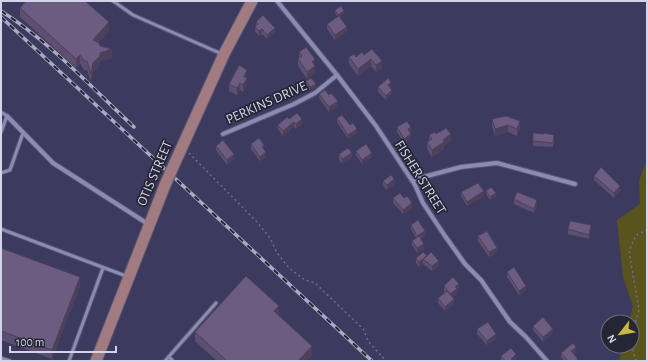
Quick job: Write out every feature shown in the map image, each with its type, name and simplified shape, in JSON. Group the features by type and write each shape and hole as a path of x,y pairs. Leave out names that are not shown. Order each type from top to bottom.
{"main road":[{"name":"OTIS STREET","path":"96,361 148,224 224,54 252,1"}],"street":[{"name":"FISHER STREET","path":"278,1 338,75 376,126 412,180 432,216 465,264 482,280 510,322 526,337 547,361"},
{"name":"PERKINS DRIVE","path":"223,134 294,104 315,93 338,75"},
{"path":"7,116 54,163 148,224"},
{"path":"412,180 461,167 497,163 575,184"}],"lane":[{"path":"113,1 143,20 224,54"},
{"path":"1,112 7,116 1,132"},
{"path":"1,173 3,174 10,170 23,132"},
{"path":"1,229 128,277"},
{"path":"69,361 103,268"},
{"path":"165,361 216,303"},
{"path":"169,357 173,361"},
{"path":"1,358 10,361"}],"path":[{"path":"182,146 257,222 270,238 277,253 290,269 305,280 315,283 360,325 364,330 368,341 386,361"},
{"path":"636,361 632,347 635,324 639,310 629,251 636,235 647,230"}],"shaded area":[{"path":"647,159 647,361 619,361 621,354 640,354 640,314 631,314 633,306 623,277 617,220 640,204 639,181"}],"building":[{"path":"26,1 85,1 109,22 93,40 99,43 100,46 112,49 100,53 100,56 93,63 91,74 87,61 84,61 80,55 76,59 20,8"},
{"path":"341,6 344,11 338,15 335,10"},
{"path":"263,15 275,28 267,35 262,29 259,31 255,27 258,24 256,22"},
{"path":"339,16 347,27 335,35 327,24"},
{"path":"306,47 315,59 312,62 315,66 307,72 298,59 302,56 299,52"},
{"path":"372,49 382,61 376,65 371,59 358,69 349,57 354,54 356,57 362,52 364,55"},
{"path":"239,65 247,70 244,77 247,78 243,85 240,83 237,88 229,84"},
{"path":"311,78 316,84 310,87 306,81"},
{"path":"388,78 391,82 388,85 392,90 386,96 378,87"},
{"path":"325,90 329,95 331,93 338,101 329,107 319,94"},
{"path":"297,113 302,119 296,124 294,122 283,131 278,125 287,117 289,119"},
{"path":"342,115 350,125 353,123 357,129 348,135 337,118"},
{"path":"506,116 520,121 517,129 508,125 495,129 492,119"},
{"path":"407,121 411,127 408,129 411,134 404,139 397,127"},
{"path":"446,128 451,134 443,140 444,142 432,150 427,142 432,139 429,135 435,132 436,134"},
{"path":"533,133 554,135 553,143 533,141"},
{"path":"259,138 264,145 262,147 266,152 260,157 251,144"},
{"path":"223,140 234,154 227,160 216,146"},
{"path":"366,144 372,153 362,160 356,151"},
{"path":"348,148 352,153 342,159 339,154"},
{"path":"601,167 620,186 614,193 594,176"},
{"path":"391,175 394,179 387,185 383,181"},
{"path":"478,183 484,191 467,202 461,192"},
{"path":"491,187 496,193 490,197 486,191"},
{"path":"517,192 537,200 534,209 514,199"},
{"path":"400,193 404,198 407,196 412,203 403,210 393,198"},
{"path":"418,220 425,231 417,236 411,225"},
{"path":"570,221 591,225 589,235 568,229"},
{"path":"487,231 497,248 489,252 478,236"},
{"path":"419,236 424,244 417,248 412,241"},
{"path":"1,248 80,277 52,350 1,331"},
{"path":"423,252 427,256 431,252 439,261 432,266 423,259 419,262 416,258"},
{"path":"514,267 526,286 519,291 507,272"},
{"path":"246,276 279,306 274,311 312,346 298,361 227,361 195,332"},
{"path":"453,277 459,284 455,287 457,289 450,294 444,286"},
{"path":"447,291 454,299 445,307 438,298"},
{"path":"543,317 553,329 543,337 533,326"},
{"path":"488,322 496,334 487,341 477,329"},
{"path":"573,343 576,347 571,351 578,359 575,361 568,361 561,353"},
{"path":"511,348 516,354 511,359 513,361 505,361 501,356"}],"railway":[{"path":"1,11 19,23 53,51 134,127"},
{"path":"1,17 372,361"}]}
